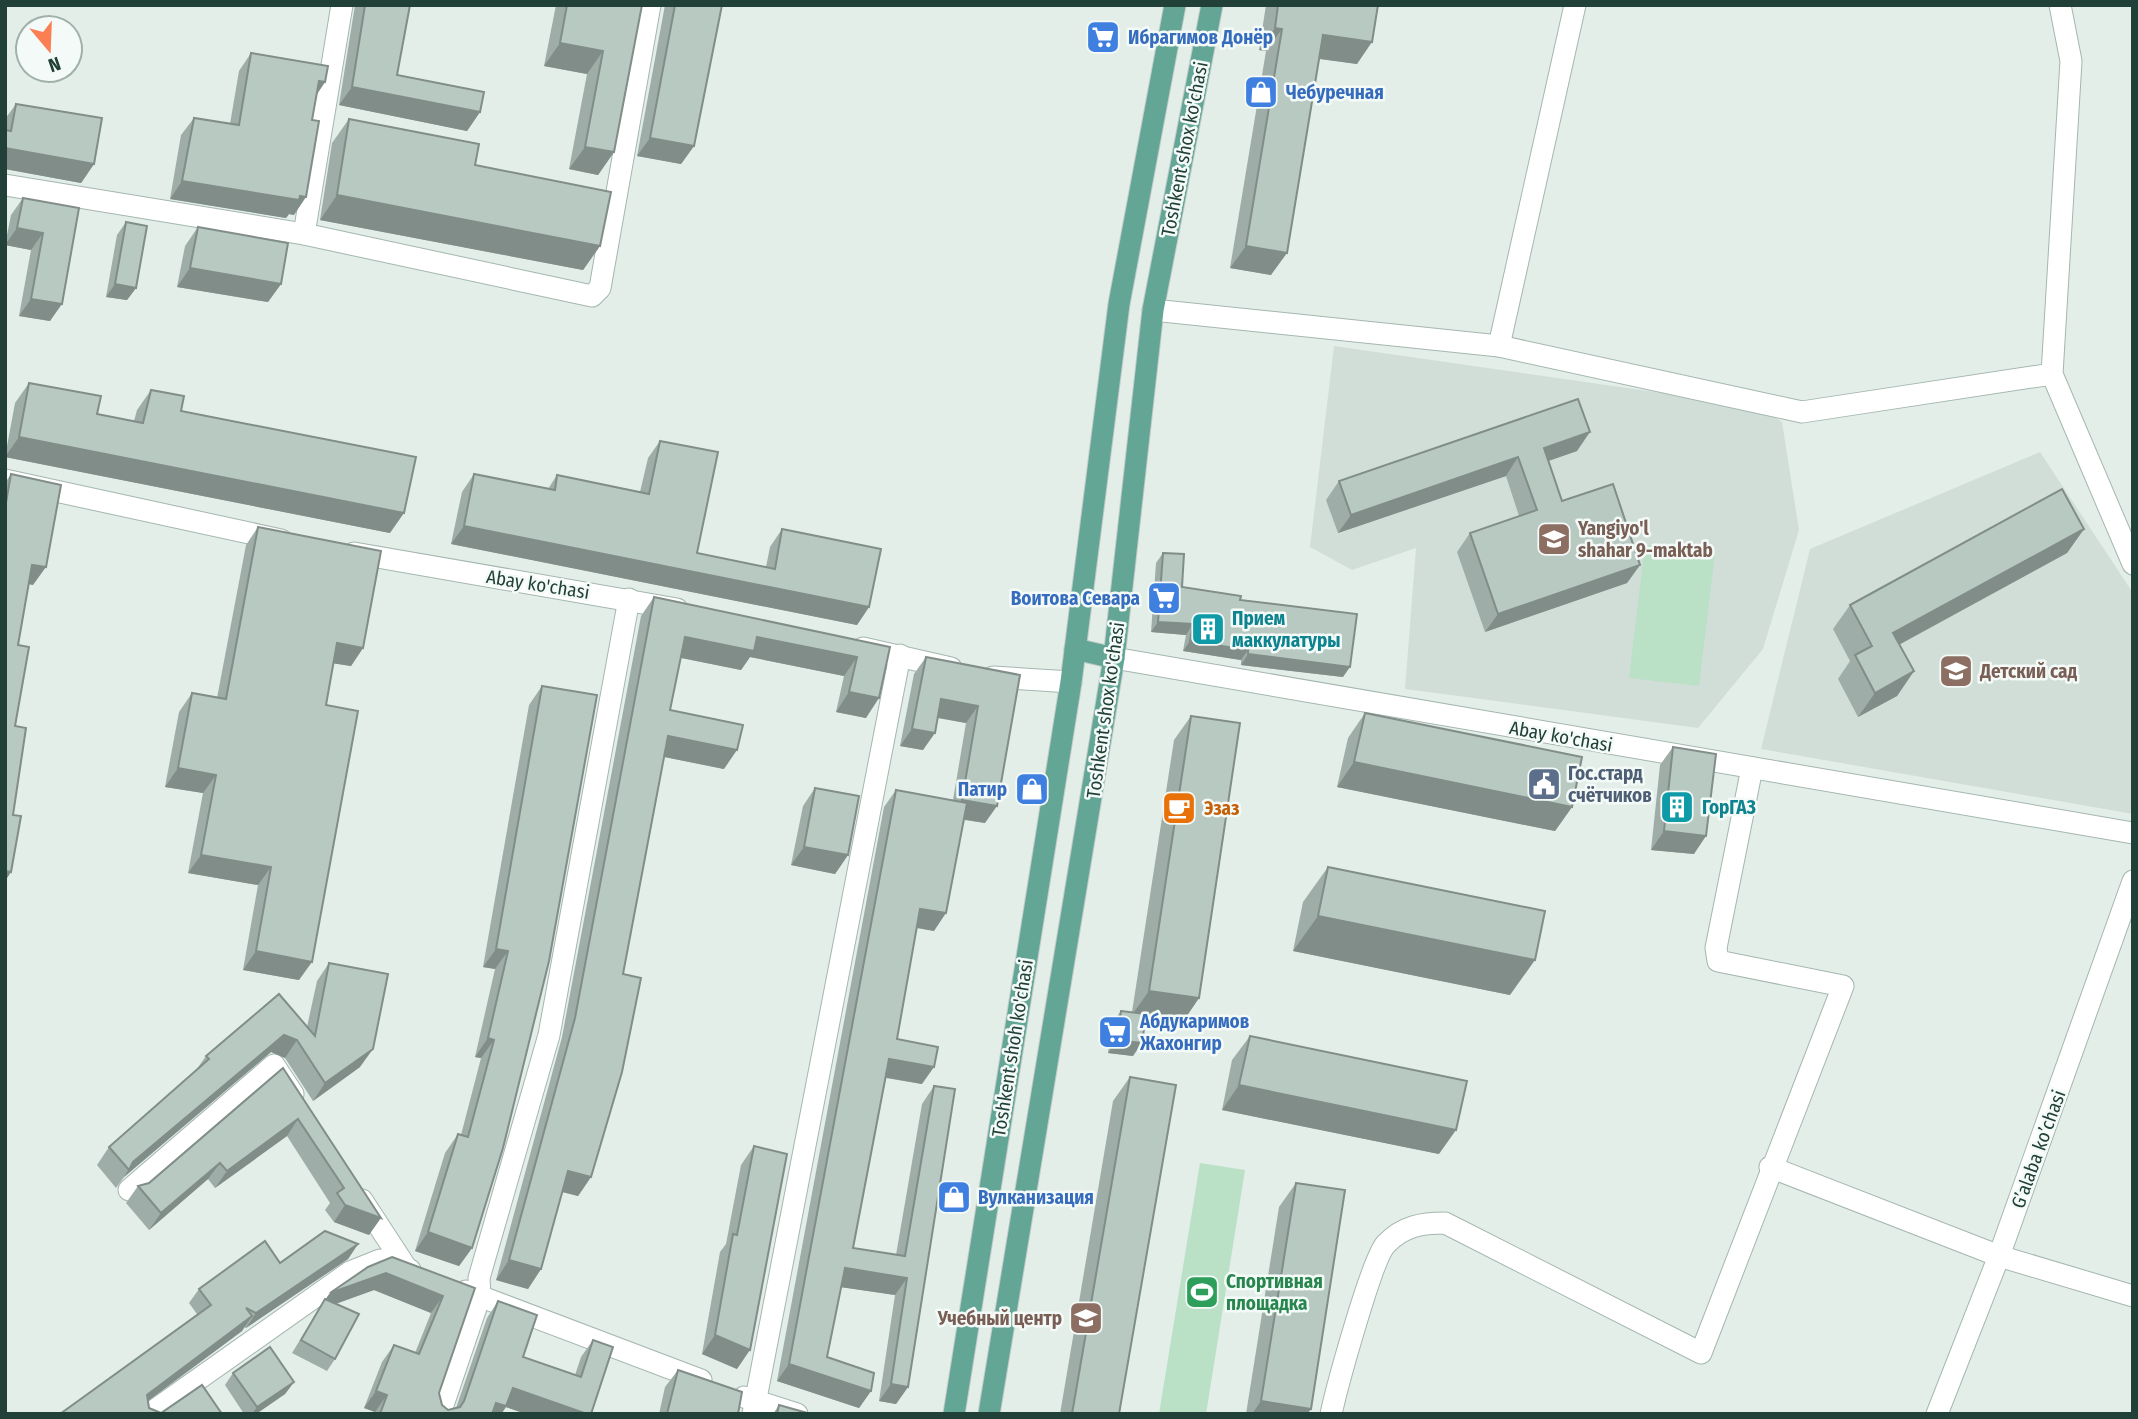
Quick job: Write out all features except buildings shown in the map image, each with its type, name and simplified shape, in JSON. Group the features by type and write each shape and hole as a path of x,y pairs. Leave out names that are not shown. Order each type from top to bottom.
{"main road":[{"name":"Toshkent shox ko'chasi","path":"1071,682 1119,304 1175,5"},
{"name":"Toshkent shox ko'chasi","path":"989,1414 1114,658 1153,310 1212,5"},
{"path":"1075,649 1114,658"},
{"path":"1071,682 1109,689"},
{"name":"Toshkent shoh ko'chasi","path":"954,1414 1071,682"}],"street":[{"path":"304,234 342,5"},
{"path":"5,185 304,234 592,296 600,288 650,5"},
{"path":"1500,346 1576,5"},
{"path":"2060,5 2071,61 2052,374 2133,564"},
{"path":"1153,310 1500,346 1802,412 2052,374"},
{"path":"5,480 298,544"},
{"name":"Abay ko'chasi","path":"339,551 629,599 696,613"},
{"path":"440,1414 480,1296 479,1278 549,1035 629,599"},
{"path":"845,644 994,678 1071,682"},
{"path":"755,1407 900,655"},
{"name":"Abay ko'chasi","path":"1114,658 2133,834"},
{"path":"1331,1414 1356,1324 1384,1245 1415,1224 1445,1223 1701,1353 1770,1167 1843,986 1718,961 1716,948 1752,768"},
{"name":"G’alaba ko’chasi","path":"1937,1414 1999,1256 2133,881"},
{"path":"129,1190 274,1065 302,1108"},
{"path":"1770,1167 1999,1256 2133,1296"},
{"path":"347,1177 407,1269"},
{"path":"149,1414 350,1272 380,1260 480,1296 755,1407 797,1414"}],"shaded area":[{"name":"Yangiyo'l shahar 9-maktab","path":"1334,346 1760,407 1782,422 1799,530 1763,649 1698,728 1405,689 1416,548 1352,570 1310,547"},
{"name":"Детский сад","path":"2040,452 2133,593 2133,814 1761,749 1810,549"}],"green space":[{"path":"1645,545 1715,553 1699,686 1629,678"},
{"name":"Спортивная площадка","path":"1200,1163 1245,1170 1206,1414 1159,1414"}],"place":[{"name":"Ибрагимов Донёр","path":"1103,37"},
{"name":"Чебуречная","path":"1261,92"},
{"name":"Yangiyo'l shahar 9-maktab","path":"1554,539"},
{"name":"Воитова Севара","path":"1164,598"},
{"name":"Прием маккулатуры","path":"1208,629"},
{"name":"Детский сад","path":"1956,671"},
{"name":"Гос.стард счётчиков","path":"1544,784"},
{"name":"Патир","path":"1032,789"},
{"name":"ГорГАЗ","path":"1677,807"},
{"name":"Эзаз","path":"1179,808"},
{"name":"Абдукаримов Жахонгир","path":"1115,1032"},
{"name":"Вулканизация","path":"954,1197"},
{"name":"Спортивная площадка","path":"1202,1292"},
{"name":"Учебный центр","path":"1086,1318"}]}
